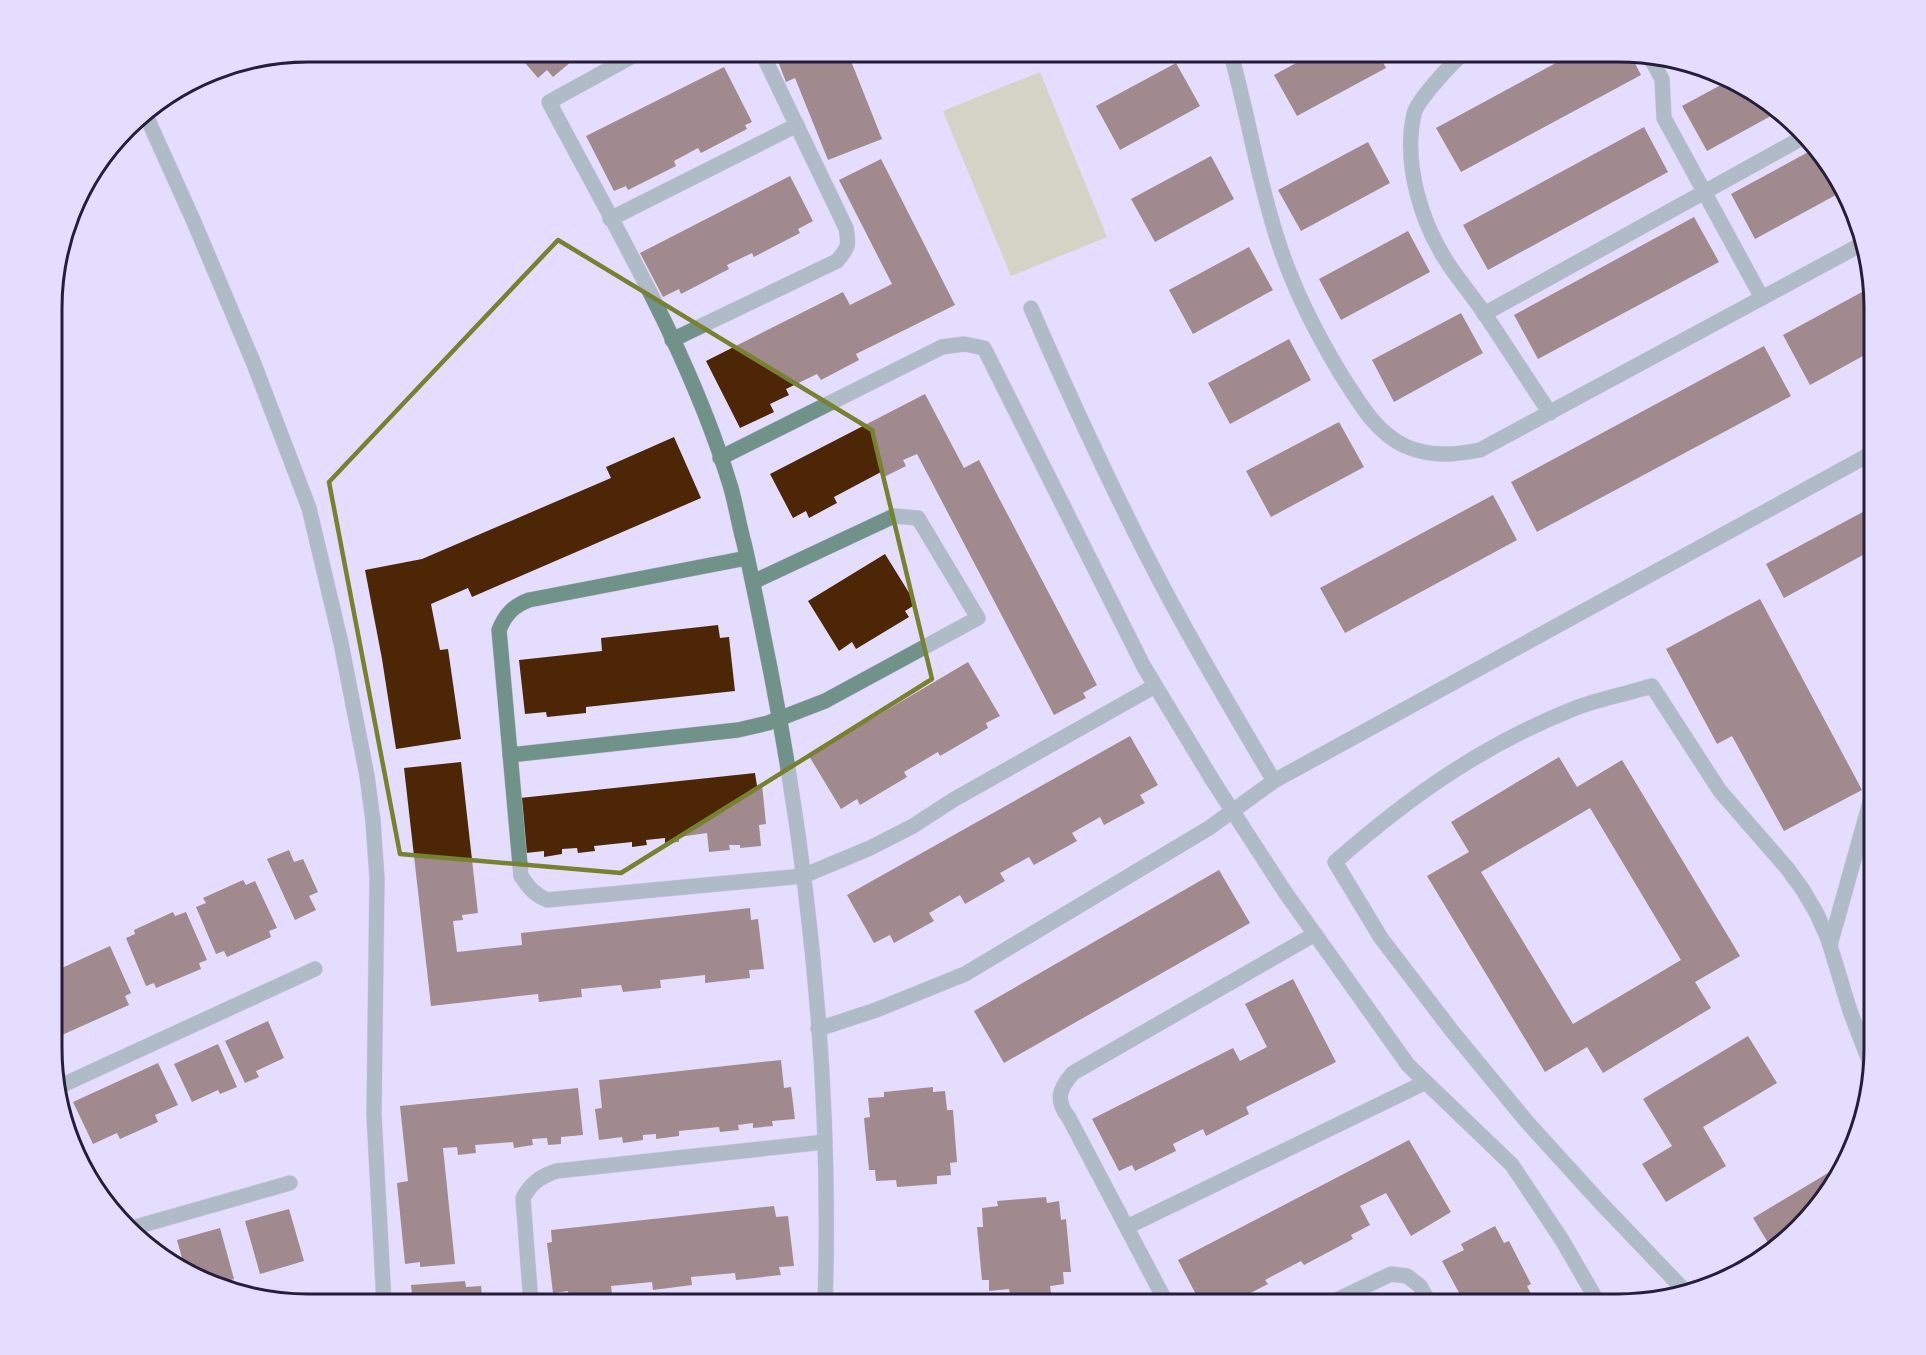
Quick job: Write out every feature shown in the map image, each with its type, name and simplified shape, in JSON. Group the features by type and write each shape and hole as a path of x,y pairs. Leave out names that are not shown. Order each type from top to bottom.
{"street":[{"path":"622,62 549,102 648,289 695,391 731,489 753,582 779,718 803,876 818,1029 825,1142 823,1294"},
{"path":"672,340 837,261 847,250 849,242 846,228 766,62"},
{"path":"1234,62 1275,230 1308,313 1350,389 1376,425 1388,436 1419,452 1437,455 1480,450 1857,247"},
{"path":"1456,62 1414,112 1413,168 1424,215 1448,264 1550,413"},
{"path":"1655,65 1662,79 1664,118 1762,298"},
{"path":"148,120 254,364 309,508 345,665 367,776 377,878 374,1115 383,1294"},
{"path":"610,219 797,125"},
{"path":"1484,314 1798,140"},
{"path":"1031,308 1077,413 1158,577 1274,781"},
{"path":"720,458 942,347 964,344 984,348 1138,657 1233,811 1315,934 1408,1065 1512,1165 1562,1240 1593,1294"},
{"path":"818,1029 876,1010 964,974 1209,828 1274,781 1864,457"},
{"path":"510,755 738,730 779,718 825,701 978,618 918,518 894,516 753,582"},
{"path":"747,558 529,600 518,604 509,612 499,630 521,876 529,889 537,896 547,900 803,876 854,856 913,826 953,800 1155,686"},
{"path":"1680,1286 1527,1122 1452,1031 1380,938 1335,862 1382,820 1478,755 1575,708 1652,686 1719,791 1787,868 1818,915 1864,1046"},
{"path":"1830,945 1864,824"},
{"path":"1162,1294 1060,1102 1063,1085 1073,1073 1315,934"},
{"path":"65,1084 315,969"},
{"path":"1127,1227 1426,1082"},
{"path":"530,1294 523,1198 528,1188 537,1179 557,1171 825,1142"},
{"path":"139,1226 290,1183"},
{"path":"1349,1294 1391,1274 1407,1276 1420,1286 1424,1294"}],"highlighted area":[{"path":"558,240 872,430 932,679 621,873 400,854 329,482"}],"green space":[{"path":"1040,72 1107,237 1011,276 943,111"}],"building":[{"path":"524,62 571,62 553,77 547,70 538,78"},
{"path":"778,62 851,62 882,139 828,160 795,78 786,82"},
{"path":"1298,62 1383,62 1386,68 1297,116 1274,75"},
{"path":"1558,62 1634,62 1641,75 1461,172 1436,128"},
{"path":"1176,63 1200,106 1120,150 1096,106"},
{"path":"724,67 752,122 745,125 747,129 701,153 698,148 674,161 676,166 628,190 626,186 614,191 586,136"},
{"path":"1722,85 1772,115 1707,151 1682,106"},
{"path":"1644,127 1668,172 1488,270 1463,225"},
{"path":"1368,142 1390,183 1301,231 1278,190"},
{"path":"1809,152 1837,195 1755,239 1731,194"},
{"path":"1211,156 1234,199 1155,242 1131,199"},
{"path":"881,159 955,305 856,354 859,360 821,380 817,374 786,389 789,395 770,404 774,412 740,428 706,361 843,292 850,305 892,284 839,180"},
{"path":"790,176 813,221 798,229 800,233 754,257 752,253 727,265 729,269 681,294 679,289 663,297 640,253"},
{"path":"1694,217 1719,262 1538,359 1514,315"},
{"path":"1408,231 1430,272 1341,320 1319,279"},
{"path":"1249,247 1273,290 1193,334 1169,290"},
{"path":"1864,291 1864,355 1810,385 1783,335"},
{"path":"1461,313 1483,353 1394,402 1372,360"},
{"path":"1289,339 1311,380 1230,424 1208,383"},
{"path":"1764,346 1791,396 1537,532 1511,482"},
{"path":"925,394 964,468 979,460 1097,685 1083,693 1086,698 1054,715 917,454 903,460 906,466 884,477 881,472 834,497 837,503 809,518 806,511 793,518 770,474"},
{"path":"1339,422 1364,467 1271,517 1246,471"},
{"path":"674,437 701,498 472,597 468,588 431,604 440,650 448,649 461,739 396,749 365,570 422,559 611,478 606,467"},
{"path":"1493,495 1517,540 1345,633 1320,588"},
{"path":"1864,511 1864,554 1784,598 1766,564"},
{"path":"885,554 916,604 905,611 909,617 856,649 852,642 839,651 808,601"},
{"path":"1760,599 1862,790 1784,831 1732,736 1717,744 1666,649"},
{"path":"718,625 720,638 729,637 735,691 586,707 586,713 547,717 546,712 525,714 519,660 602,651 601,638"},
{"path":"968,662 1000,716 986,723 988,728 940,756 938,752 904,772 907,777 860,805 857,799 841,809 809,756"},
{"path":"1130,736 1158,785 1140,795 1145,803 1104,825 1100,817 1072,833 1077,841 1034,865 1029,857 1000,873 1005,881 965,904 960,895 929,913 934,921 894,943 890,935 874,943 847,895"},
{"path":"1559,757 1577,787 1622,760 1740,956 1695,982 1711,1008 1603,1073 1587,1047 1545,1072 1427,876 1469,852 1451,822","holes":["1590,808 1681,960 1573,1024 1481,872"]},
{"path":"461,762 478,913 462,915 463,920 453,921 457,952 522,945 521,933 750,908 751,920 758,919 764,969 749,970 750,978 705,983 705,975 660,980 661,988 623,992 621,985 581,989 582,997 539,1002 538,994 431,1006 404,768"},
{"path":"755,773 757,786 762,785 766,824 759,825 761,846 740,848 740,845 729,845 730,850 709,852 707,833 679,837 679,842 665,843 665,838 646,840 647,845 632,847 632,842 594,846 595,851 578,853 577,848 562,849 562,854 544,857 544,851 526,853 520,798"},
{"path":"289,850 294,862 303,859 318,892 309,896 316,910 295,920 267,859"},
{"path":"1219,870 1250,923 1004,1063 974,1011"},
{"path":"243,880 246,885 255,881 277,928 269,931 271,937 227,957 224,951 216,954 196,907 206,903 203,898"},
{"path":"173,912 175,916 186,912 207,960 199,963 201,969 156,988 154,983 146,986 126,938 135,934 134,930"},
{"path":"110,946 131,993 125,996 129,1005 62,1035 62,968"},
{"path":"1293,979 1336,1062 1246,1107 1249,1114 1206,1136 1203,1129 1173,1144 1176,1151 1135,1171 1132,1165 1119,1171 1092,1119 1233,1048 1240,1061 1267,1047 1245,1004"},
{"path":"268,1021 284,1058 256,1071 259,1077 245,1083 225,1041"},
{"path":"1748,1036 1777,1083 1703,1127 1726,1166 1666,1202 1642,1164 1672,1146 1643,1099"},
{"path":"218,1044 237,1087 220,1094 218,1090 192,1102 174,1064"},
{"path":"781,1060 784,1088 791,1087 795,1119 772,1121 773,1126 753,1128 753,1123 738,1125 739,1130 720,1132 719,1127 679,1131 679,1136 656,1139 656,1134 643,1135 643,1140 623,1143 622,1137 599,1140 595,1109 602,1108 599,1080"},
{"path":"158,1063 178,1105 155,1115 158,1122 120,1139 117,1133 93,1144 73,1102"},
{"path":"933,1087 933,1092 945,1091 947,1110 953,1110 957,1162 950,1163 951,1175 937,1176 937,1184 897,1187 896,1180 876,1181 875,1170 869,1170 864,1118 870,1117 868,1098 884,1097 884,1092"},
{"path":"578,1088 583,1135 561,1137 561,1144 548,1145 547,1138 532,1139 533,1145 514,1148 513,1142 475,1145 476,1153 458,1155 457,1147 443,1148 455,1264 420,1267 420,1262 405,1264 397,1183 408,1181 400,1106"},
{"path":"1409,1140 1451,1212 1411,1236 1386,1193 1360,1206 1370,1225 1351,1235 1353,1239 1304,1265 1301,1261 1265,1280 1268,1284 1248,1294 1196,1294 1178,1260"},
{"path":"1830,1172 1803,1210 1768,1243 1753,1218"},
{"path":"1046,1197 1047,1203 1059,1201 1061,1220 1066,1219 1071,1272 1063,1272 1064,1284 1050,1286 1051,1293 1010,1294 1009,1289 989,1291 989,1280 982,1280 977,1227 983,1227 982,1208 998,1206 997,1201"},
{"path":"774,1206 776,1217 788,1216 794,1266 779,1267 781,1275 736,1280 735,1273 691,1277 692,1285 653,1290 652,1282 611,1286 612,1294 568,1294 568,1291 553,1293 547,1243 552,1242 551,1230"},
{"path":"289,1209 304,1261 260,1274 245,1221"},
{"path":"1495,1226 1504,1243 1509,1241 1531,1284 1527,1286 1531,1294 1460,1294 1442,1261 1464,1250 1461,1244"},
{"path":"220,1228 234,1279 230,1280 214,1275 182,1258 177,1240"},
{"path":"465,1281 466,1287 481,1286 482,1294 412,1294 411,1285"}]}
